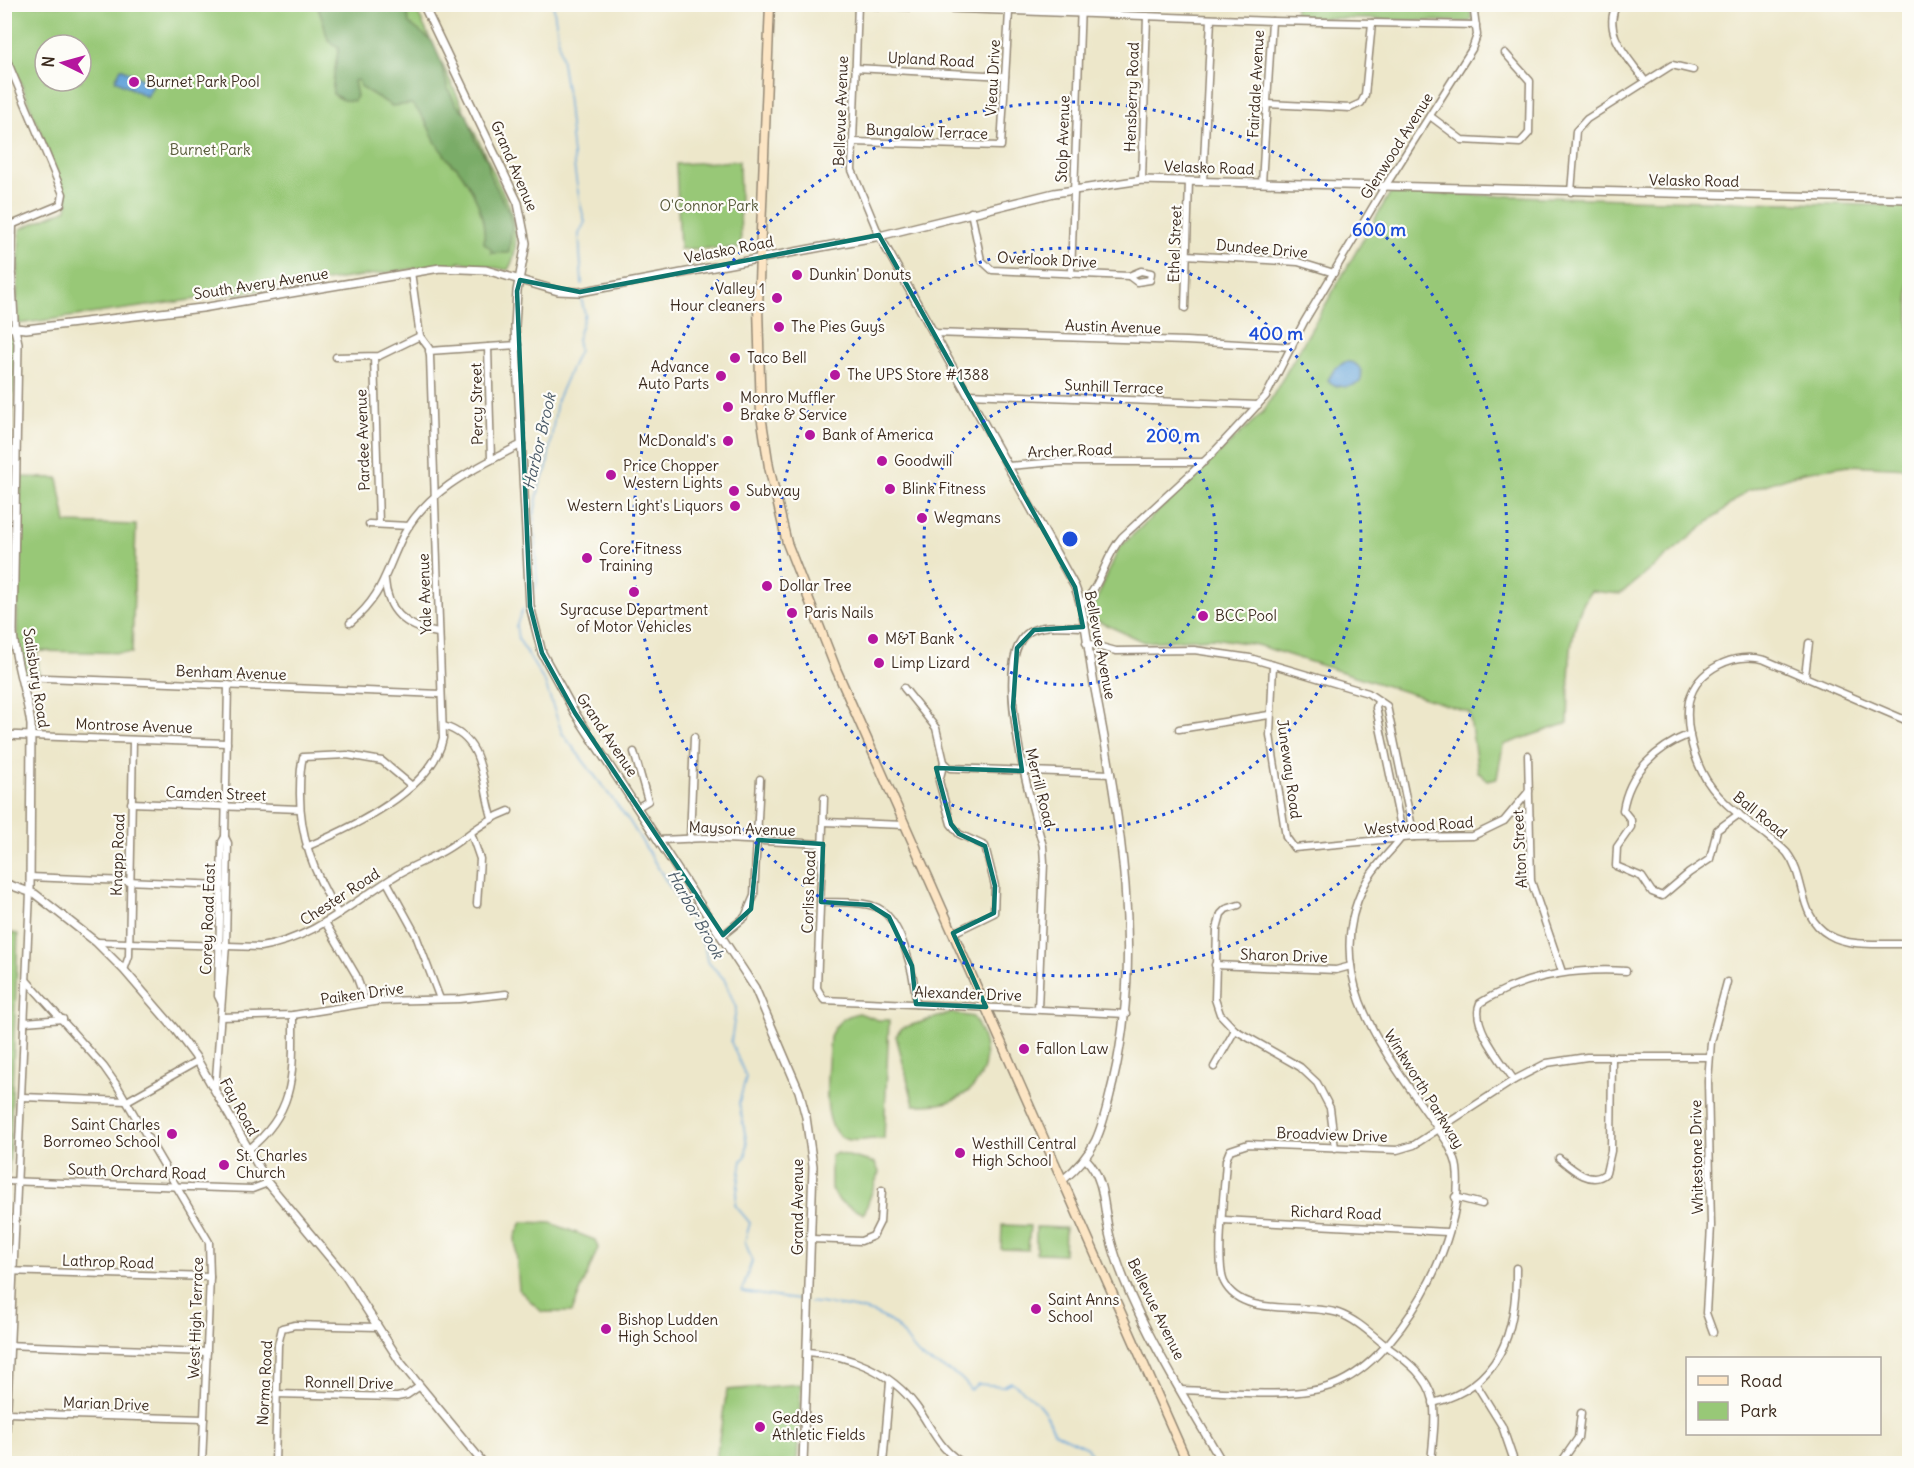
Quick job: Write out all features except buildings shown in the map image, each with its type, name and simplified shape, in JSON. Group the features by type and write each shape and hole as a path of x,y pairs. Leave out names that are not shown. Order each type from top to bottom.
{"main road":[{"path":"770,4 758,363 761,415 777,508 803,589 1188,1464"}],"street":[{"name":"Grand Avenue","path":"423,4 518,203 526,243 515,310 530,606 542,652 575,713 723,935 762,1001 799,1091 806,1117 813,1166 803,1464"},
{"name":"Stolp Avenue","path":"1071,274 1081,4"},
{"name":"Glenwood Avenue","path":"1081,604 1093,593 1114,546 1204,462 1258,405 1275,381 1292,347 1384,188 1472,49 1477,35 1473,4"},
{"path":"1617,4 1612,20 1613,35 1645,81"},
{"path":"858,5 1211,19 1476,26"},
{"name":"Bellevue Avenue","path":"858,5 853,141 854,177 879,235 1075,587 1081,604 1083,627 1111,774 1124,854 1128,907 1126,1014 1103,1124 1086,1159 1063,1180"},
{"name":"Vieau Drive","path":"1000,146 1009,12"},
{"name":"Hensberry Road","path":"1142,180 1147,16"},
{"path":"1203,181 1211,19"},
{"name":"Fairdale Avenue","path":"1262,183 1272,21"},
{"path":"1267,104 1350,108 1358,106 1365,95 1372,23"},
{"path":"4,53 63,194 61,204 4,228"},
{"path":"1430,116 1462,140 1522,143 1529,133 1530,81 1505,54"},
{"path":"1571,192 1576,131 1587,119 1672,65 1693,70"},
{"name":"Upland Road","path":"855,68 1005,76"},
{"name":"Bungalow Terrace","path":"853,141 1000,146"},
{"name":"Velasko Road","path":"520,280 558,291 580,292 879,235 1073,189 1142,180 1384,188 1910,199"},
{"name":"Ethel Street","path":"1185,308 1189,180"},
{"name":"Overlook Drive","path":"970,212 979,256 988,268 1008,272 1129,276"},
{"path":"14,224 12,275 15,329"},
{"path":"4,253 12,275"},
{"name":"Dundee Drive","path":"1186,255 1298,262 1334,273"},
{"name":"South Avery Avenue","path":"4,327 15,329 202,308 459,267 486,270 520,280"},
{"name":"Yale Avenue","path":"306,848 349,826 412,786 434,761 441,744 443,726 429,351 420,336 411,273"},
{"name":"Salisbury Road","path":"5,1464 8,1345 14,1271 30,892 31,736 28,704 13,632 18,343 15,329"},
{"name":"Austin Avenue","path":"933,333 1196,341 1292,347"},
{"path":"336,357 374,357 406,345 420,336"},
{"path":"429,351 518,345"},
{"name":"Percy Street","path":"488,348 491,460"},
{"name":"Pardee Avenue","path":"374,357 379,523"},
{"name":"Sunhill Terrace","path":"968,394 1258,405"},
{"path":"350,623 369,608 409,526 435,496 474,468 522,444"},
{"name":"Archer Road","path":"1008,466 1056,462 1204,462"},
{"path":"369,524 409,526"},
{"path":"385,579 390,601 398,615 420,630 438,633"},
{"name":"Merrill Road","path":"1038,1009 1044,863 1043,846 1022,771 1014,718 1017,648 1025,635 1034,630 1083,627"},
{"path":"1086,643 1116,651 1211,651 1273,664 1368,693 1387,706 1414,837"},
{"path":"1805,676 1809,643"},
{"name":"Ball Road","path":"1910,722 1760,658 1732,659 1716,666 1702,677 1692,693 1688,709 1690,734 1704,775 1717,795 1788,855 1807,911 1820,929 1843,942 1910,944"},
{"name":"Juneway Road","path":"1273,664 1269,715 1270,735 1287,841"},
{"name":"Benham Avenue","path":"21,677 441,694"},
{"name":"Corey Road East","path":"215,1091 226,945 222,842 225,837 228,685"},
{"path":"904,688 934,722 946,767 1111,774"},
{"path":"1378,701 1376,708 1402,832 1401,838"},
{"path":"1179,729 1269,715"},
{"path":"443,726 457,731 473,745 492,817"},
{"path":"1690,734 1656,753 1631,782 1623,810 1631,820 1631,827 1617,847 1616,866 1642,877 1656,896 1668,893 1689,873 1710,859 1718,830 1739,814"},
{"name":"Montrose Avenue","path":"4,735 227,743"},
{"path":"690,838 694,737"},
{"name":"Knapp Road","path":"124,970 129,956 133,740"},
{"path":"634,752 648,801 638,807"},
{"path":"338,914 317,878 306,848 300,809 302,759 308,755 347,755 382,761 412,786"},
{"name":"Alton Street","path":"1528,755 1529,860 1533,894 1562,972"},
{"path":"944,762 939,781 951,824 959,834 985,846 996,898 994,913 953,933"},
{"path":"723,935 738,924 751,909 758,840 760,779"},
{"name":"Westwood Road","path":"1287,841 1294,848 1301,848 1414,837 1473,836 1495,827 1512,813 1529,791"},
{"name":"Corliss Road","path":"817,988 824,798"},
{"name":"Camden Street","path":"132,803 300,809"},
{"name":"Chester Road","path":"96,942 129,941 260,946 298,938 387,882 444,851 492,817 509,811"},
{"path":"1512,813 1530,818"},
{"path":"824,822 905,825"},
{"path":"471,833 480,859 477,904"},
{"name":"Mayson Avenue","path":"660,840 690,838 823,844"},
{"name":"Winkworth Parkway","path":"1181,1390 1311,1391 1354,1376 1387,1347 1403,1328 1430,1280 1447,1232 1455,1197 1457,1167 1447,1142 1376,1036 1360,1002 1351,966 1350,930 1360,895 1380,863 1401,838"},
{"path":"30,877 224,885"},
{"path":"387,882 415,933 440,999"},
{"name":"Fay Road","path":"4,883 30,892 52,905 96,942 124,970 174,1028 198,1061 268,1183 346,1277 377,1328 420,1386 484,1464"},
{"name":"Corey Road East","path":"221,1002 218,996 219,945 224,885"},
{"path":"821,902 870,905 882,910 889,917 912,966 916,1004"},
{"path":"1239,905 1226,909 1221,914 1217,929 1216,1004 1225,1021 1235,1030 1300,1066 1317,1083 1330,1108 1335,1148"},
{"path":"325,922 356,975 366,1003"},
{"name":"Sharon Drive","path":"1215,965 1336,970 1351,966"},
{"path":"1514,1080 1479,1023 1477,1015 1480,1003 1539,978 1562,972 1626,972"},
{"name":"West High Terrace","path":"27,981 104,1067 128,1101 208,1242 210,1277 202,1464"},
{"name":"Whitestone Drive","path":"1713,1332 1706,1313 1711,1226 1709,1057 1720,1003 1727,982"},
{"name":"Alexander Drive","path":"817,988 821,997 831,1002 1126,1014"},
{"name":"Paiken Drive","path":"221,1017 293,1015 402,999 440,999 506,994"},
{"path":"248,1150 273,1127 291,1090 293,1015"},
{"path":"25,1022 63,1019"},
{"path":"1214,1067 1235,1030"},
{"path":"1559,1158 1591,1178 1602,1177 1608,1170 1612,1057"},
{"name":"Broadview Drive","path":"1223,1220 1226,1160 1235,1147 1248,1144 1397,1150 1414,1145 1514,1080 1547,1063 1563,1059 1612,1057 1709,1057"},
{"path":"22,1097 128,1101 198,1061"},
{"name":"Bellevue Avenue","path":"1086,1159 1096,1170 1100,1181 1110,1239 1124,1276 1181,1390 1223,1464"},
{"name":"South Orchard Road","path":"4,1181 252,1189 268,1183"},
{"path":"812,1239 861,1241 873,1236 880,1222 882,1190"},
{"path":"1455,1197 1482,1204"},
{"path":"1223,1220 1221,1272 1226,1285 1234,1295 1252,1305 1322,1308 1340,1314 1355,1321 1418,1373 1433,1403 1431,1464"},
{"name":"Richard Road","path":"1223,1220 1447,1232"},
{"path":"1433,1403 1459,1395 1476,1384 1491,1368 1508,1335 1515,1307 1516,1268"},
{"name":"Lathrop Road","path":"4,1271 210,1277"},
{"name":"Norma Road","path":"275,1464 279,1335 285,1326 377,1328"},
{"path":"8,1345 207,1352"},
{"path":"808,1352 858,1362 878,1372 915,1405 955,1461 966,1464"},
{"path":"883,1464 890,1382"},
{"path":"1476,1384 1502,1426 1515,1464"},
{"name":"Ronnell Drive","path":"276,1394 397,1397 407,1395 420,1386"},
{"name":"Marian Drive","path":"7,1413 204,1419"},
{"path":"1560,1464 1578,1438 1581,1413"}],"highlighted area":[{"path":"879,235 1075,587 1083,627 1034,630 1017,648 1013,707 1022,771 936,768 951,824 959,834 985,846 995,886 994,913 953,933 986,1007 916,1004 912,966 889,917 870,905 821,902 823,844 758,840 751,909 723,935 575,713 542,653 530,606 517,291 520,280 580,292"}],"green space":[{"name":"Burnet Park","path":"4,5 414,5 510,207 516,239 512,263 508,270 462,262 19,324 17,298 20,229 67,209 68,202 5,43"},
{"path":"317,5 407,5 409,23 432,41 440,59 448,89 456,104 467,115 476,142 488,161 490,175 509,212 512,226 509,253 491,253 491,249 484,243 481,212 473,192 456,166 452,165 439,147 415,107 411,104 392,106 362,88 358,80 354,81 357,96 354,101 343,100 333,94 333,78 339,47 328,38"},
{"path":"1295,5 1469,5 1472,19 1469,22 1295,17"},
{"name":"O'Connor Park","path":"739,161 741,248 680,249 676,164"},
{"path":"1390,193 1909,206 1909,468 1849,465 1804,472 1747,491 1620,594 1591,591 1577,620 1570,654 1568,723 1503,745 1497,778 1487,780 1478,772 1469,712 1257,645 1214,638 1144,642 1089,617 1119,548 1264,411"},
{"path":"5,334 12,337 15,345 5,629"},
{"path":"19,477 58,478 66,523 136,525 132,653 37,651 39,674 25,674 17,647"},
{"path":"4,932 18,934 9,1173 4,1172"},
{"path":"859,1013 878,1020 889,1020 884,1139 848,1140 835,1131 830,1120 827,1076 830,1036 842,1020"},
{"path":"951,1013 973,1017 979,1029 984,1041 985,1053 981,1076 974,1086 951,1101 914,1105 896,1036 902,1028"},
{"path":"837,1153 875,1163 879,1172 864,1214 840,1202 831,1189 831,1156"},
{"path":"522,1222 551,1223 595,1240 598,1248 572,1312 542,1312 519,1290 515,1237"},
{"path":"1002,1225 1030,1226 1028,1250 1001,1249"},
{"path":"1036,1227 1065,1228 1064,1254 1036,1253"},
{"name":"Geddes Athletic Fields","path":"801,1384 797,1463 715,1463 727,1390"}],"water":[{"name":"Burnet Park Pool","path":"121,68 153,85 147,97 115,80"},
{"path":"1345,362 1359,367 1360,382 1344,387 1331,383 1328,380 1335,368"}],"waterway":[{"name":"Harbor Brook","path":"553,4 567,95 575,175 585,222 579,234 582,284"},
{"name":"Harbor Brook","path":"533,593 537,583 534,515 540,483 547,468 557,400 579,350 577,339 585,314 581,298"},
{"name":"Harbor Brook","path":"523,609 516,626 518,638 545,683 562,733 630,822 697,931 705,949 707,961 724,979 736,1008 731,1042 746,1077 739,1103 747,1144 746,1156 742,1160 735,1205 750,1223 745,1241 752,1261 742,1292 805,1301"},
{"name":"Harbor Brook","path":"810,1302 856,1308 879,1315 898,1328 921,1357 954,1373 970,1390 978,1384 1003,1386 1011,1382 1037,1403 1047,1416 1054,1432 1088,1448 1096,1464"}],"place":[{"name":"Burnet Park Pool","path":"134,82"},
{"name":"Dunkin' Donuts","path":"797,275"},
{"name":"Valley 1 Hour cleaners","path":"777,298"},
{"name":"The Pies Guys","path":"779,327"},
{"name":"Taco Bell","path":"735,358"},
{"name":"The UPS Store #1388","path":"835,375"},
{"name":"Advance Auto Parts","path":"721,376"},
{"name":"Monro Muffler Brake & Service","path":"728,407"},
{"name":"Bank of America","path":"810,435"},
{"name":"McDonald's","path":"728,441"},
{"name":"Goodwill","path":"882,461"},
{"name":"Price Chopper Western Lights","path":"611,475"},
{"name":"Blink Fitness","path":"890,489"},
{"name":"Subway","path":"734,491"},
{"name":"Western Light's Liquors","path":"735,506"},
{"name":"Wegmans","path":"922,518"},
{"name":"Core Fitness Training","path":"587,558"},
{"name":"Dollar Tree","path":"767,586"},
{"name":"Syracuse Department of Motor Vehicles","path":"634,592"},
{"name":"Paris Nails","path":"792,613"},
{"name":"BCC Pool","path":"1203,616"},
{"name":"M&T Bank","path":"873,639"},
{"name":"Limp Lizard","path":"879,663"},
{"name":"Fallon Law","path":"1024,1049"},
{"name":"Saint Charles Borromeo School","path":"172,1134"},
{"name":"Westhill Central High School","path":"960,1153"},
{"name":"St. Charles Church","path":"224,1165"},
{"name":"Saint Anns School","path":"1036,1309"},
{"name":"Bishop Ludden High School","path":"606,1329"},
{"name":"Geddes Athletic Fields","path":"760,1427"}]}
